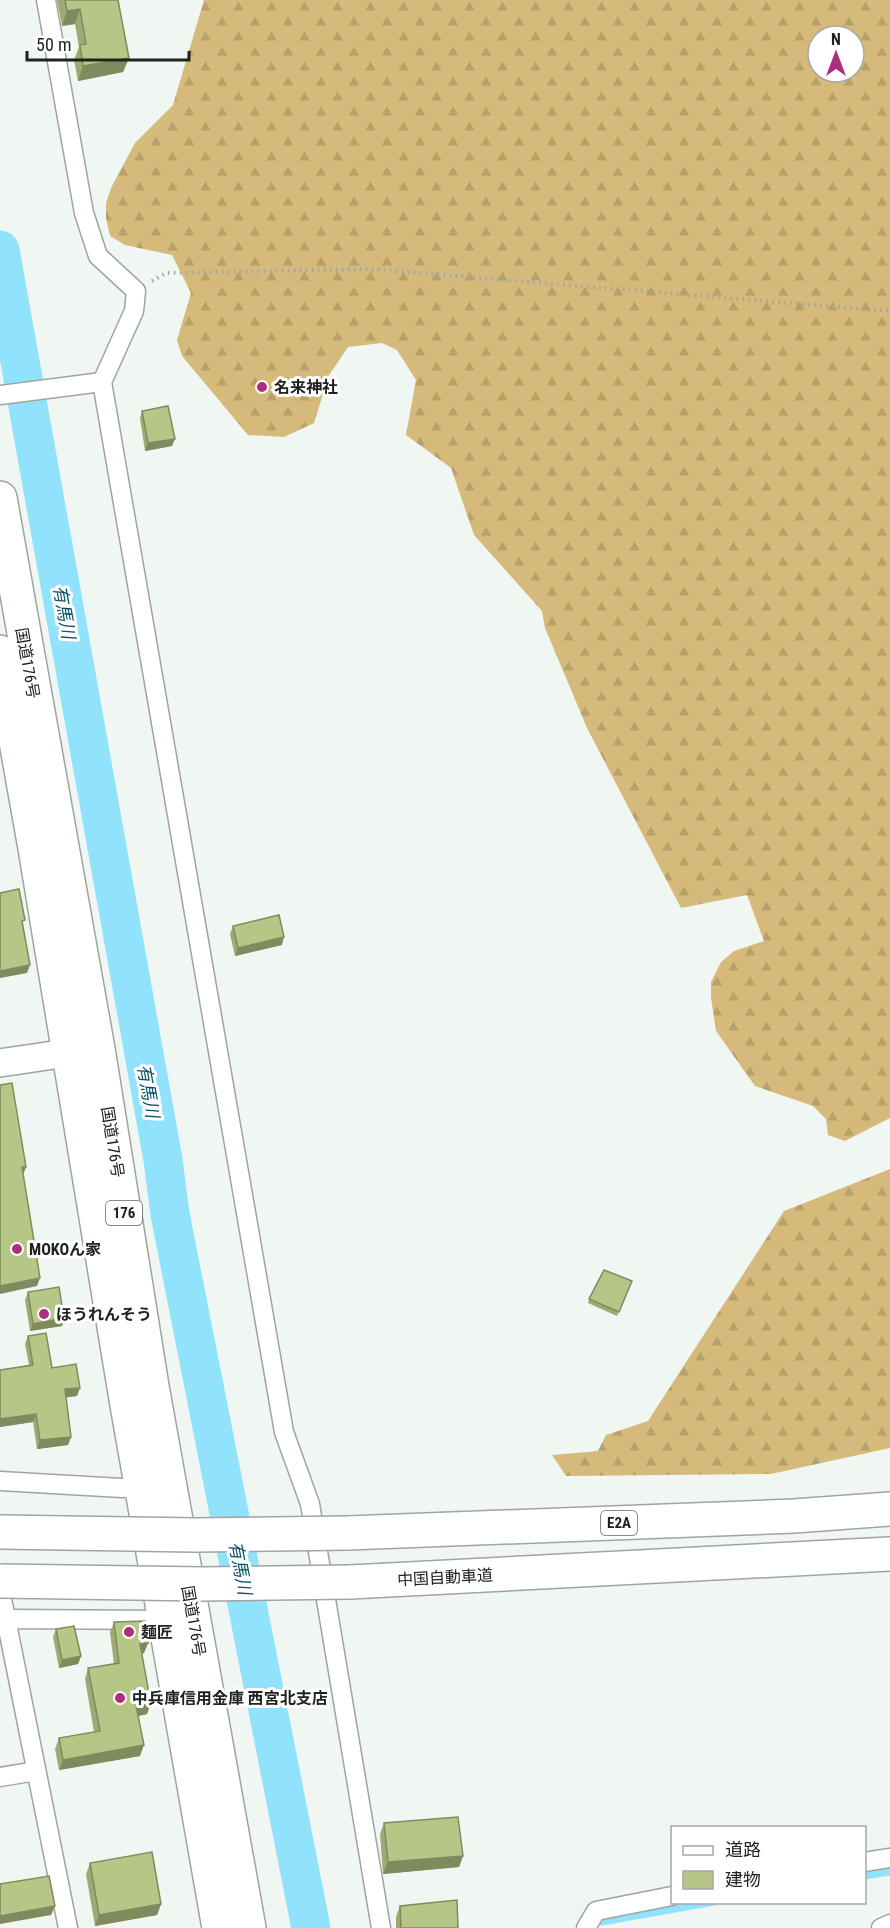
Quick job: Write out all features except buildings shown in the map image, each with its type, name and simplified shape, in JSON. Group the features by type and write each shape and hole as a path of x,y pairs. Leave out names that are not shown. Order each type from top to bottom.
{"highway":[{"name":"国道176号","path":"0,498 83,1051 142,1487 219,1928"},
{"name":"国道176号","path":"1,668 154,1398 249,1928"},
{"name":"E2A","path":"0,1532 195,1535 348,1533 794,1516 890,1509"},
{"name":"中国自動車道","path":"0,1581 203,1584 350,1582 890,1554"}],"street":[{"path":"46,0 84,213 98,256 136,291 134,311 102,382 284,1432 310,1504 381,1928"},
{"path":"2,395 102,382"},
{"path":"0,1063 83,1051"},
{"path":"0,1481 122,1488 142,1487"},
{"path":"0,1589 3,1622 68,1928"},
{"path":"3,1622 165,1620"},
{"path":"0,1778 36,1771"},
{"path":"866,1862 890,1858"},
{"path":"586,1928 596,1911 671,1896"},
{"path":"881,1928 890,1924"}],"path":[{"path":"136,291 166,273 369,269 890,311"}],"green space":[{"path":"204,0 890,0 890,1118 845,1141 828,1135 826,1119 813,1106 755,1086 716,1031 711,982 721,962 734,951 764,941 747,895 681,908 587,728 545,628 542,611 474,535 451,468 406,435 416,380 397,350 382,343 348,347 329,375 314,423 284,437 248,435 182,356 177,340 191,293 172,255 125,245 110,236 106,218 106,203 112,186 135,143 173,105"},
{"path":"890,1169 890,1448 771,1474 566,1476 552,1455 598,1451 606,1435 648,1421 784,1211"}],"waterway":[{"name":"有馬川","path":"0,250 163,1160 170,1214 311,1928"},
{"path":"866,1876 890,1872"},
{"path":"602,1922 703,1904"}],"place":[{"name":"名来神社","path":"262,387"},
{"name":"MOKOん家","path":"17,1249"},
{"name":"ほうれんそう","path":"44,1314"},
{"name":"麺匠","path":"129,1632"},
{"name":"中兵庫信用金庫 西宮北支店","path":"120,1698"}]}
